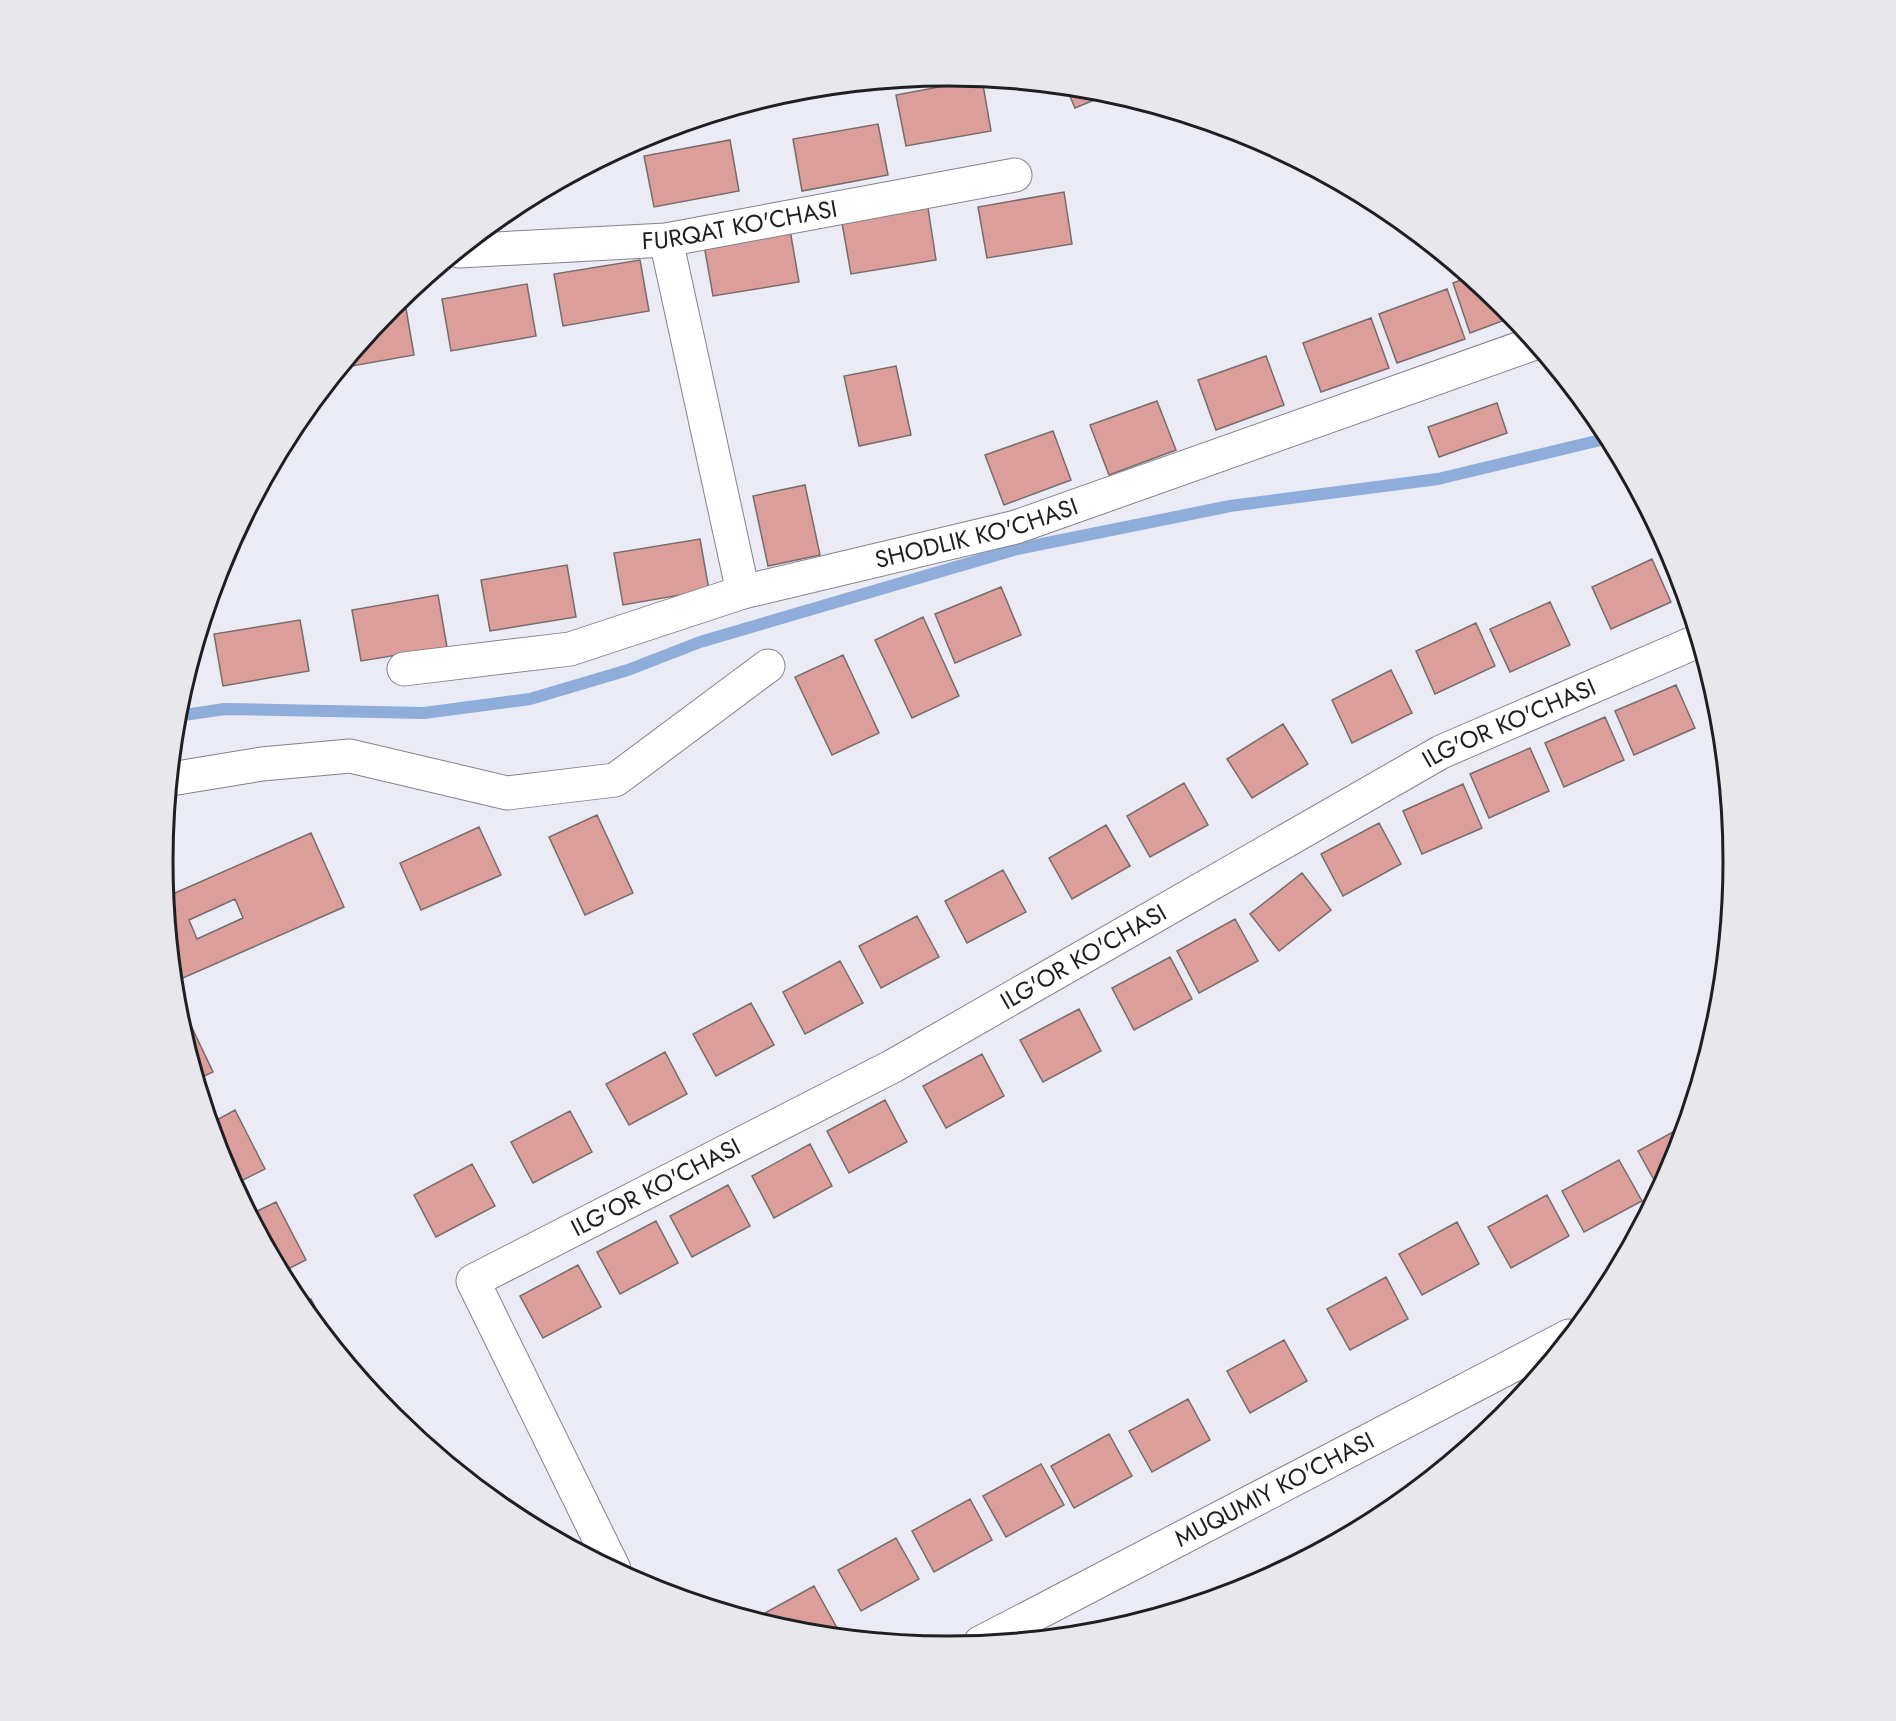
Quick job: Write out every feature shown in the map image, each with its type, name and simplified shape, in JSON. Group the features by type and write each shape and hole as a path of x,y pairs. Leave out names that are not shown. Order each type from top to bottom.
{"street":[{"name":"FURQAT KO'CHASI","path":"471,250 666,240 1015,174"},
{"path":"666,240 743,592"},
{"name":"SHODLIK KO'CHASI","path":"404,669 570,648 743,592 1017,527 1527,346"},
{"name":"ILG'OR KO'CHASI","path":"608,1558 474,1281 893,1066 1441,752 1692,644"},
{"path":"178,777 262,764 350,756 507,793 615,780 768,666"},
{"name":"MUQUMIY KO'CHASI","path":"998,1634 1553,1344"}],"building":[{"path":"944,86 983,87 991,131 906,146 896,95"},
{"path":"1070,95 1096,99 1075,108"},
{"path":"878,124 888,175 802,191 793,139"},
{"path":"730,140 739,191 654,207 644,156"},
{"path":"1064,192 1072,244 987,258 978,207"},
{"path":"928,208 936,260 851,274 842,223"},
{"path":"790,230 799,282 713,296 704,245"},
{"path":"640,260 649,311 563,326 554,274"},
{"path":"1461,280 1504,320 1470,333 1453,283"},
{"path":"527,284 536,336 451,351 442,299"},
{"path":"1447,289 1465,339 1397,363 1379,314"},
{"path":"406,307 414,355 352,366"},
{"path":"1371,318 1389,368 1321,392 1303,343"},
{"path":"1266,356 1284,405 1216,430 1198,380"},
{"path":"896,366 911,435 859,446 844,376"},
{"path":"1157,401 1176,450 1109,475 1090,425"},
{"path":"1497,403 1507,433 1439,457 1428,427"},
{"path":"1053,431 1071,480 1004,505 985,455"},
{"path":"805,485 820,555 768,566 753,496"},
{"path":"700,539 709,590 623,605 614,553"},
{"path":"1652,559 1671,602 1611,629 1592,587"},
{"path":"567,565 576,617 490,631 481,580"},
{"path":"1001,587 1021,635 955,663 935,614"},
{"path":"438,595 447,647 361,661 352,610"},
{"path":"1550,602 1570,645 1510,672 1490,629"},
{"path":"923,617 959,696 912,718 875,640"},
{"path":"300,620 309,671 223,686 214,634"},
{"path":"1476,623 1495,666 1435,694 1416,651"},
{"path":"843,655 879,733 832,755 795,677"},
{"path":"1391,670 1412,713 1352,743 1332,700"},
{"path":"1676,685 1695,728 1634,755 1615,711"},
{"path":"1605,717 1624,760 1564,787 1545,743"},
{"path":"1283,724 1308,764 1252,798 1227,759"},
{"path":"1530,748 1549,791 1489,818 1470,774"},
{"path":"1184,783 1208,825 1150,857 1127,816"},
{"path":"1463,784 1482,828 1422,854 1403,811"},
{"path":"597,815 633,893 585,915 549,837"},
{"path":"1379,823 1401,864 1343,896 1321,854"},
{"path":"1106,825 1130,866 1072,899 1049,858"},
{"path":"479,827 501,875 421,910 400,863"},
{"path":"311,833 344,907 183,978 174,893","holes":["235,899 243,918 197,939 189,920"]},
{"path":"1003,870 1026,912 967,943 945,901"},
{"path":"1302,873 1331,910 1279,951 1250,914"},
{"path":"917,916 939,957 881,988 859,946"},
{"path":"1235,919 1258,961 1199,993 1177,951"},
{"path":"1170,957 1192,999 1134,1030 1112,988"},
{"path":"840,961 863,1003 805,1034 783,992"},
{"path":"751,1003 774,1045 716,1076 693,1034"},
{"path":"1079,1009 1101,1051 1043,1082 1020,1040"},
{"path":"191,1026 213,1072 204,1076"},
{"path":"665,1052 687,1094 629,1125 606,1084"},
{"path":"982,1054 1004,1096 946,1128 923,1086"},
{"path":"885,1100 907,1142 849,1173 827,1131"},
{"path":"235,1110 265,1169 243,1180 218,1119"},
{"path":"570,1111 592,1152 533,1183 511,1142"},
{"path":"1674,1132 1654,1179 1638,1151"},
{"path":"810,1144 832,1186 774,1218 752,1176"},
{"path":"1619,1160 1642,1201 1584,1232 1562,1191"},
{"path":"472,1164 495,1206 436,1237 414,1195"},
{"path":"728,1185 750,1226 692,1257 670,1216"},
{"path":"1547,1195 1569,1236 1511,1268 1488,1227"},
{"path":"276,1202 306,1260 290,1268 257,1211"},
{"path":"656,1221 678,1263 620,1294 597,1252"},
{"path":"1457,1222 1479,1264 1422,1295 1399,1254"},
{"path":"578,1265 601,1307 543,1338 520,1296"},
{"path":"1386,1277 1408,1319 1350,1350 1327,1309"},
{"path":"1284,1340 1307,1381 1250,1413 1227,1371"},
{"path":"1188,1399 1210,1440 1152,1472 1129,1431"},
{"path":"1109,1434 1132,1476 1074,1508 1051,1466"},
{"path":"1041,1464 1064,1505 1006,1537 983,1496"},
{"path":"970,1499 992,1540 934,1572 912,1531"},
{"path":"896,1538 919,1579 861,1611 838,1570"},
{"path":"814,1586 837,1627 797,1621 765,1613"}],"waterway":[{"path":"187,715 225,709 424,713 530,699 628,670 700,642 1017,549 1230,506 1438,479 1599,440"}]}
